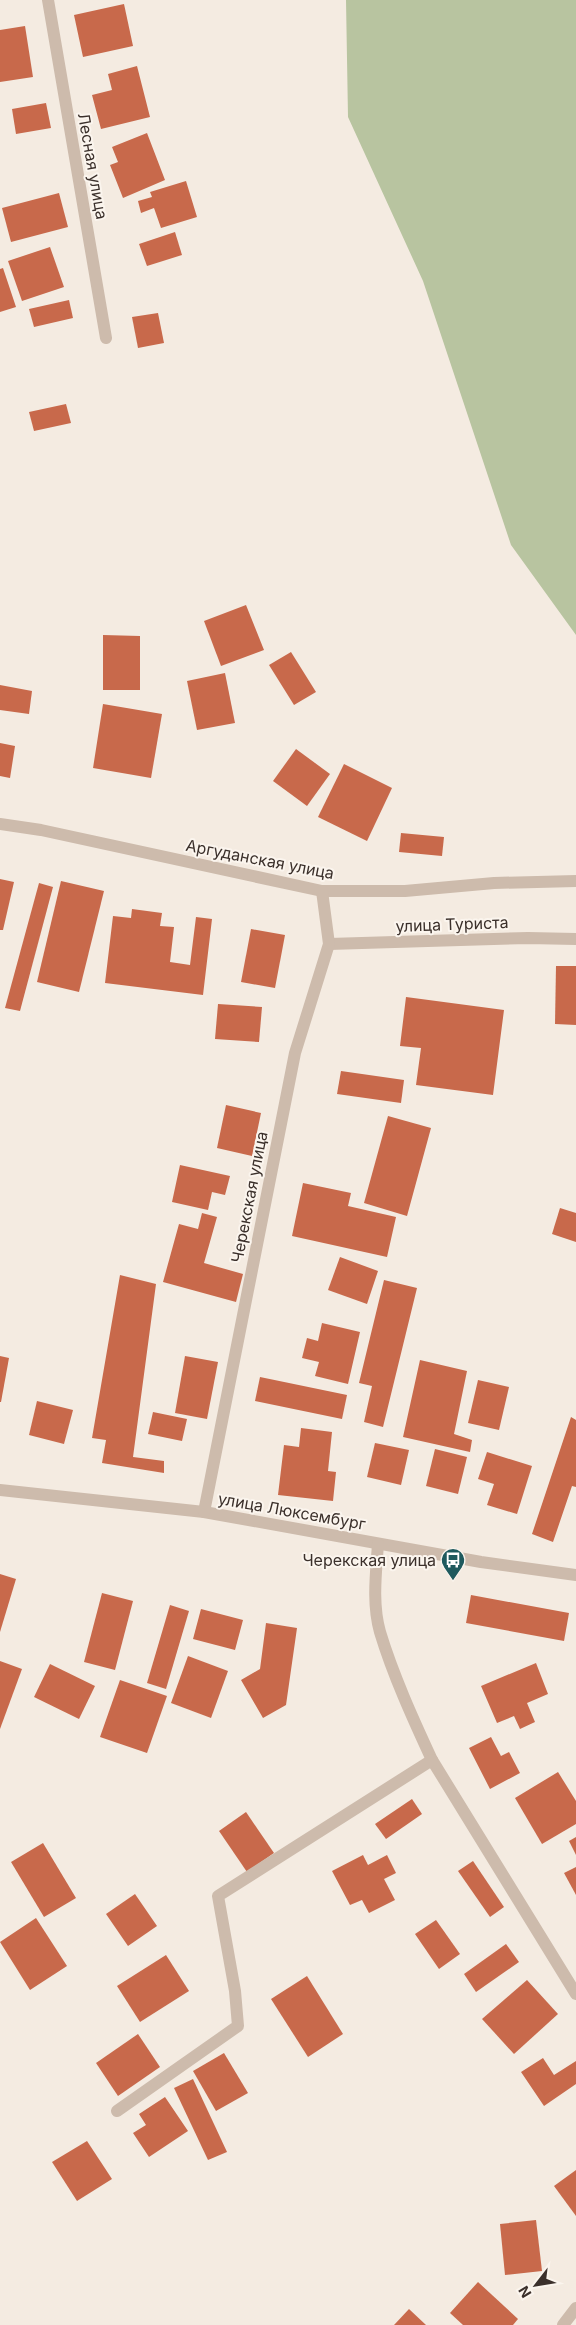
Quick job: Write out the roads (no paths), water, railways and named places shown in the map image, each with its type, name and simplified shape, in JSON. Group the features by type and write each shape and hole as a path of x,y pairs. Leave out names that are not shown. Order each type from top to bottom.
{"street":[{"name":"Лесная улица","path":"48,0 106,338"},
{"name":"Аргуданская улица","path":"0,824 41,830 322,890 405,892 494,883 576,881"},
{"name":"Черекская улица","path":"204,1512 295,1053 329,944 322,890"},
{"name":"улица Туриста","path":"329,944 528,938 576,939"},
{"name":"улица Люксембург","path":"0,1490 204,1512 378,1544 576,1575"},
{"path":"378,1544 375,1592 380,1631 414,1721 432,1760 576,1994"},
{"path":"117,2111 238,2026 235,1991 218,1896 432,1760"},
{"path":"563,2325 576,2308"}],"place":[{"name":"Черекская улица","path":"453,1581"}]}
